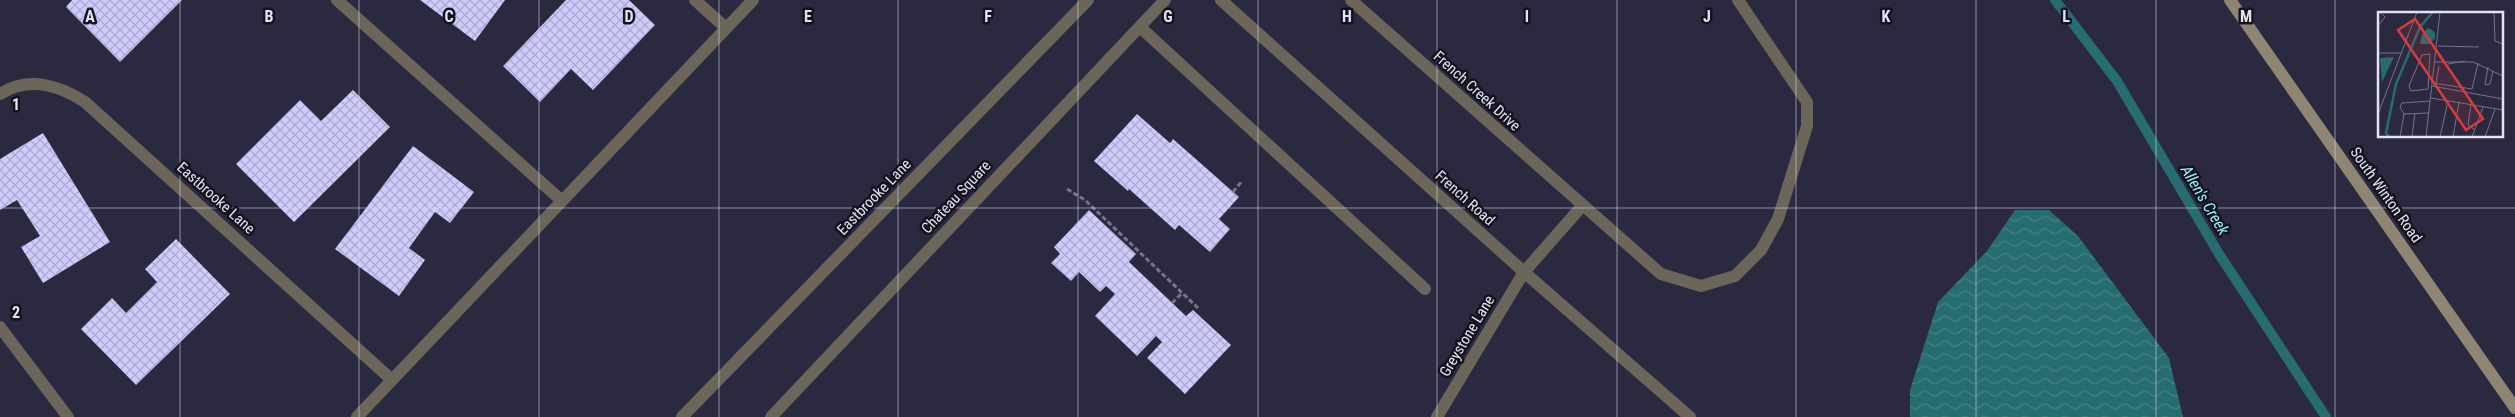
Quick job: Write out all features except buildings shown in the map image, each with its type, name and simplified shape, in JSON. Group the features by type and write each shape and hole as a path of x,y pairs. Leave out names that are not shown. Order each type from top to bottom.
{"main road":[{"name":"South Winton Road","path":"2230,0 2515,408"}],"street":[{"path":"338,0 562,201"},
{"path":"695,0 726,28"},
{"path":"358,417 753,0"},
{"name":"Eastbrooke Lane","path":"682,417 1088,0"},
{"name":"Chateau Square","path":"771,417 1165,0"},
{"name":"French Road","path":"1221,0 1524,272 1690,417"},
{"name":"French Creek Drive","path":"1351,0 1582,206 1662,274 1701,286 1734,276 1761,250 1778,220 1808,126 1807,102 1738,0"},
{"path":"1140,27 1425,289"},
{"name":"Eastbrooke Lane","path":"0,94 22,85 37,84 62,89 85,102 392,380"},
{"path":"1524,272 1582,206"},
{"name":"Greystone Lane","path":"1437,417 1524,272"},
{"path":"0,327 68,417"}],"path":[{"path":"1232,192 1242,181"},
{"path":"1067,189 1084,200 1198,308"},
{"path":"1172,303 1182,293"}],"water":[{"path":"2015,210 2049,210 2078,236 2169,358 2183,417 1910,417 1910,390 1938,302 1987,251"}],"waterway":[{"name":"Allen's Creek","path":"2055,0 2117,81 2219,254 2326,417"}]}
